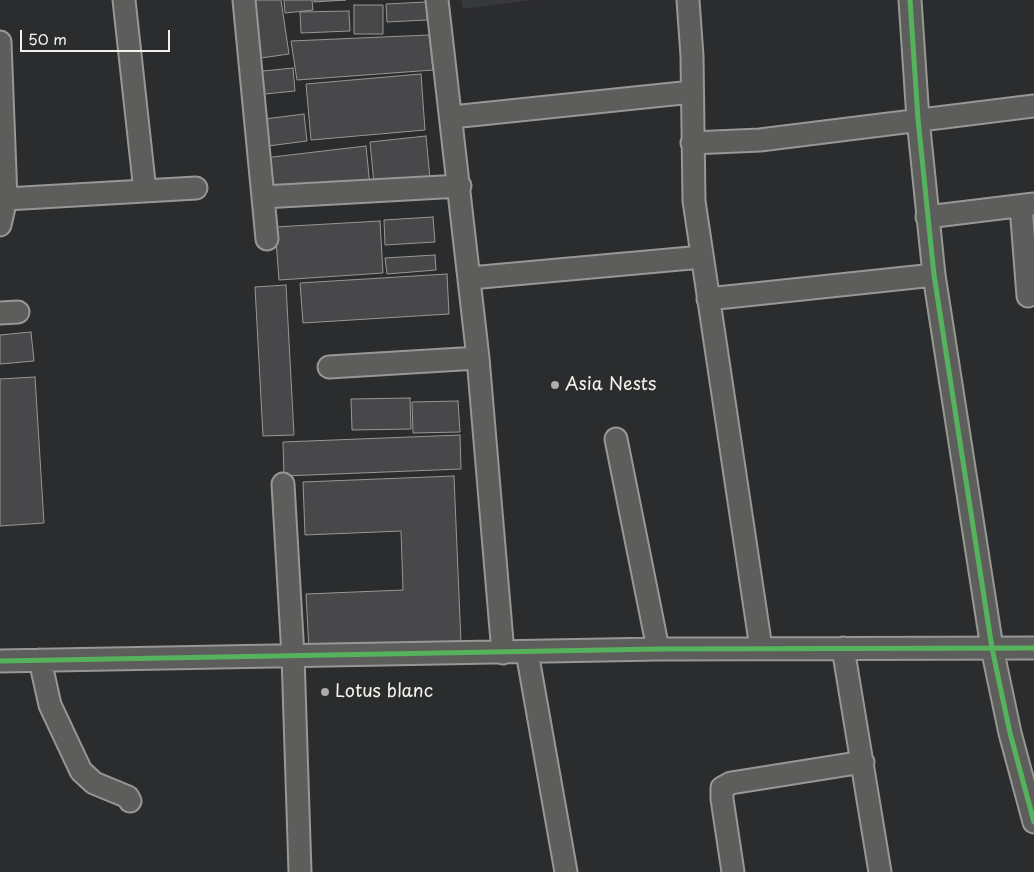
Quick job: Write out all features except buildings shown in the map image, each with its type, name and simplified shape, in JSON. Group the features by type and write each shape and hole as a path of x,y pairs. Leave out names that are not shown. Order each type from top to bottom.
{"street":[{"path":"124,0 144,191"},
{"path":"244,0 267,239"},
{"path":"437,0 470,278 503,652"},
{"path":"688,0 694,201 761,648"},
{"path":"910,0 918,119 934,275 992,648 1010,733 1034,822"},
{"path":"0,42 1,119 6,199 0,225"},
{"path":"452,117 692,92"},
{"path":"692,143 760,140 1034,106"},
{"path":"263,197 460,186"},
{"path":"6,199 196,188"},
{"path":"927,217 1028,205 1028,296"},
{"path":"470,278 702,257"},
{"path":"708,299 934,275"},
{"path":"329,367 478,358"},
{"path":"616,439 658,649"},
{"path":"282,484 293,656 300,872"},
{"path":"843,648 880,872"},
{"path":"0,661 658,649 1034,648"},
{"path":"527,652 566,872"},
{"path":"40,660 50,705 81,771 94,783 128,797 130,801"},
{"path":"733,872 722,788 731,783 863,762"}],"shaded area":[{"path":"461,0 533,0 463,9"}],"cycle path":[{"path":"910,0 918,119 934,275 992,648 1010,733 1034,822"},
{"path":"0,661 658,649 1034,648"}],"place":[{"name":"Asia Nests","path":"555,385"},
{"name":"Lotus blanc","path":"325,692"}]}
